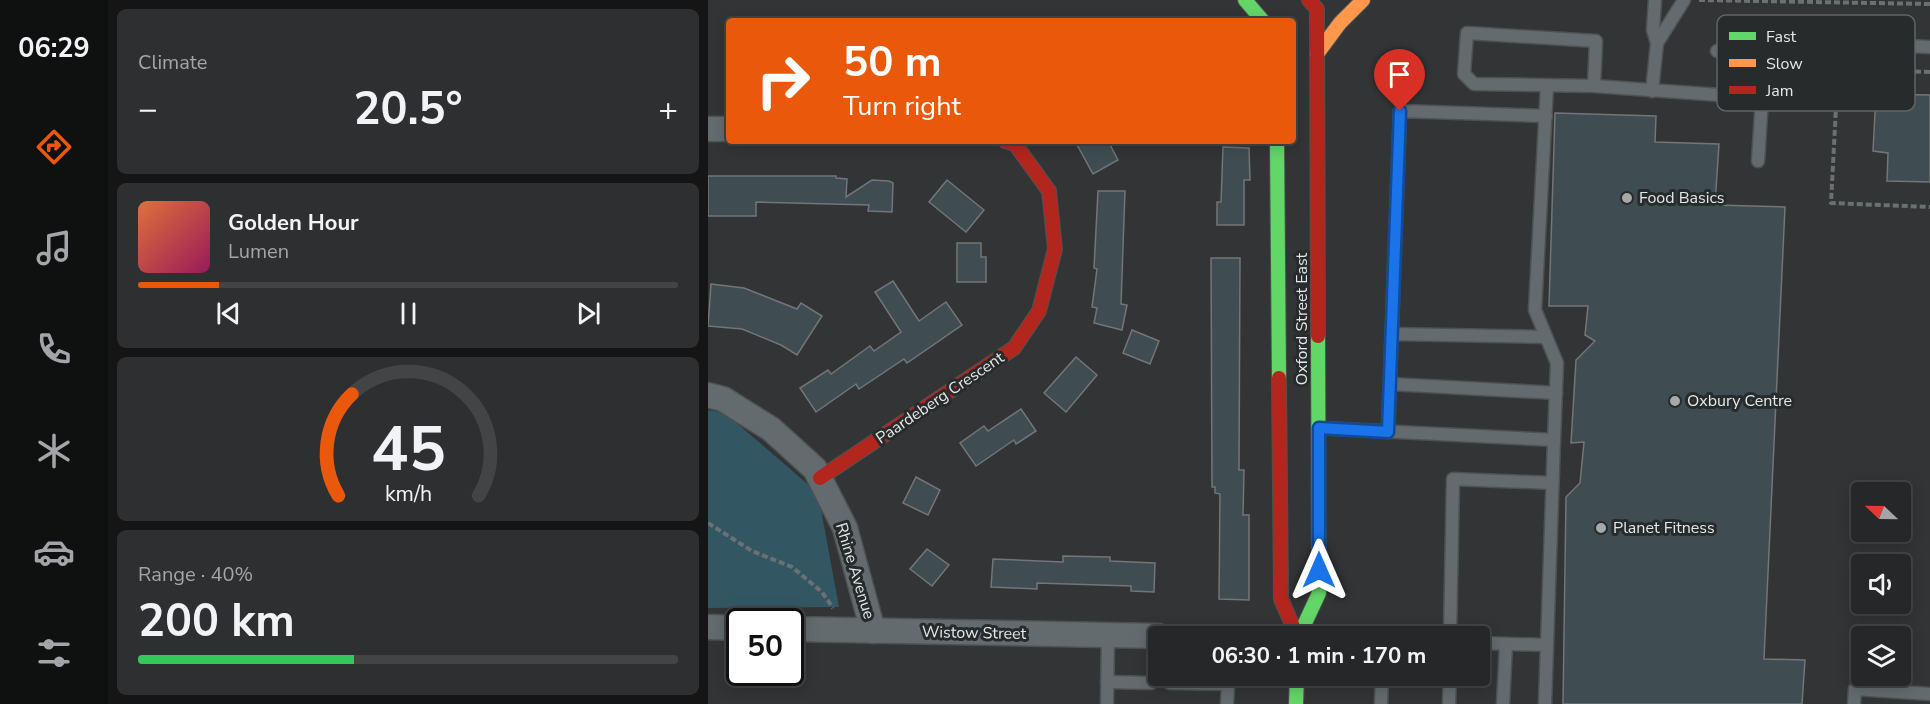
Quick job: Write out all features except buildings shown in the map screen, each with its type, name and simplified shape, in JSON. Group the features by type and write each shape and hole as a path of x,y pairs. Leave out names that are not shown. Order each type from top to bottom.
{"main road":[{"path":"1245,0 1260,18"},
{"name":"Oxford Street East","path":"1303,626 1319,593 1317,9 1309,0"},
{"path":"1317,54 1340,23 1363,0"},
{"name":"Paardeberg Crescent","path":"820,478 1014,348 1039,311 1054,249 1049,191 1015,144"},
{"name":"Oxford Street East","path":"1277,144 1281,599 1293,626"},
{"path":"1296,704 1297,686"}],"street":[{"path":"708,129 726,129"},
{"name":"Rhine Avenue","path":"708,395 723,399 771,429 816,469 844,528 873,631"},
{"path":"708,627 726,628"},
{"name":"Wistow Street","path":"804,629 1148,636"}],"lane":[{"path":"1652,90 1657,43 1653,30 1655,0"},
{"path":"1657,43 1684,0"},
{"path":"1594,86 1596,41 1467,33 1464,74 1474,84 1594,86 1717,95"},
{"path":"1915,46 1930,47"},
{"path":"1545,704 1557,363 1535,310 1547,86"},
{"path":"1388,432 1400,111 1546,116"},
{"path":"1758,161 1761,111"},
{"path":"1392,334 1546,337"},
{"path":"1390,384 1556,393"},
{"path":"1319,428 1554,440"},
{"path":"1450,626 1453,479 1552,483"},
{"path":"1107,704 1108,635"},
{"path":"1490,643 1547,645"},
{"path":"1503,704 1506,644"},
{"path":"1107,682 1148,683"},
{"path":"1227,704 1228,686"},
{"path":"1381,704 1382,686"},
{"path":"1449,704 1450,686"},
{"path":"1854,704 1855,689 1930,694"}],"path":[{"path":"1698,0 1814,4 1930,4"},
{"path":"1915,72 1930,72"},
{"path":"1836,111 1831,203 1930,207"},
{"path":"708,523 752,551 792,567 822,592 834,609"}],"shaded area":[{"path":"708,410 725,413 818,493 839,607 708,608"}],"traffic: fast":[{"path":"1245,0 1260,18"},
{"path":"1277,144 1279,378"},
{"path":"1304,626 1319,593 1318,336"},
{"path":"1296,704 1297,686"}],"traffic: slow":[{"path":"1317,54 1340,23 1363,0"}],"traffic: jam":[{"path":"1309,0 1317,9 1318,336"},
{"path":"820,478 1014,348 1039,311 1055,249 1049,191 1015,144"},
{"path":"1279,378 1281,599 1293,626"}],"place":[{"name":"Food Basics","path":"1627,198"},
{"name":"Oxbury Centre","path":"1675,401"},
{"name":"Planet Fitness","path":"1601,528"}],"route":[{"path":"1319,570 1319,428 1388,432 1400,111"}]}
